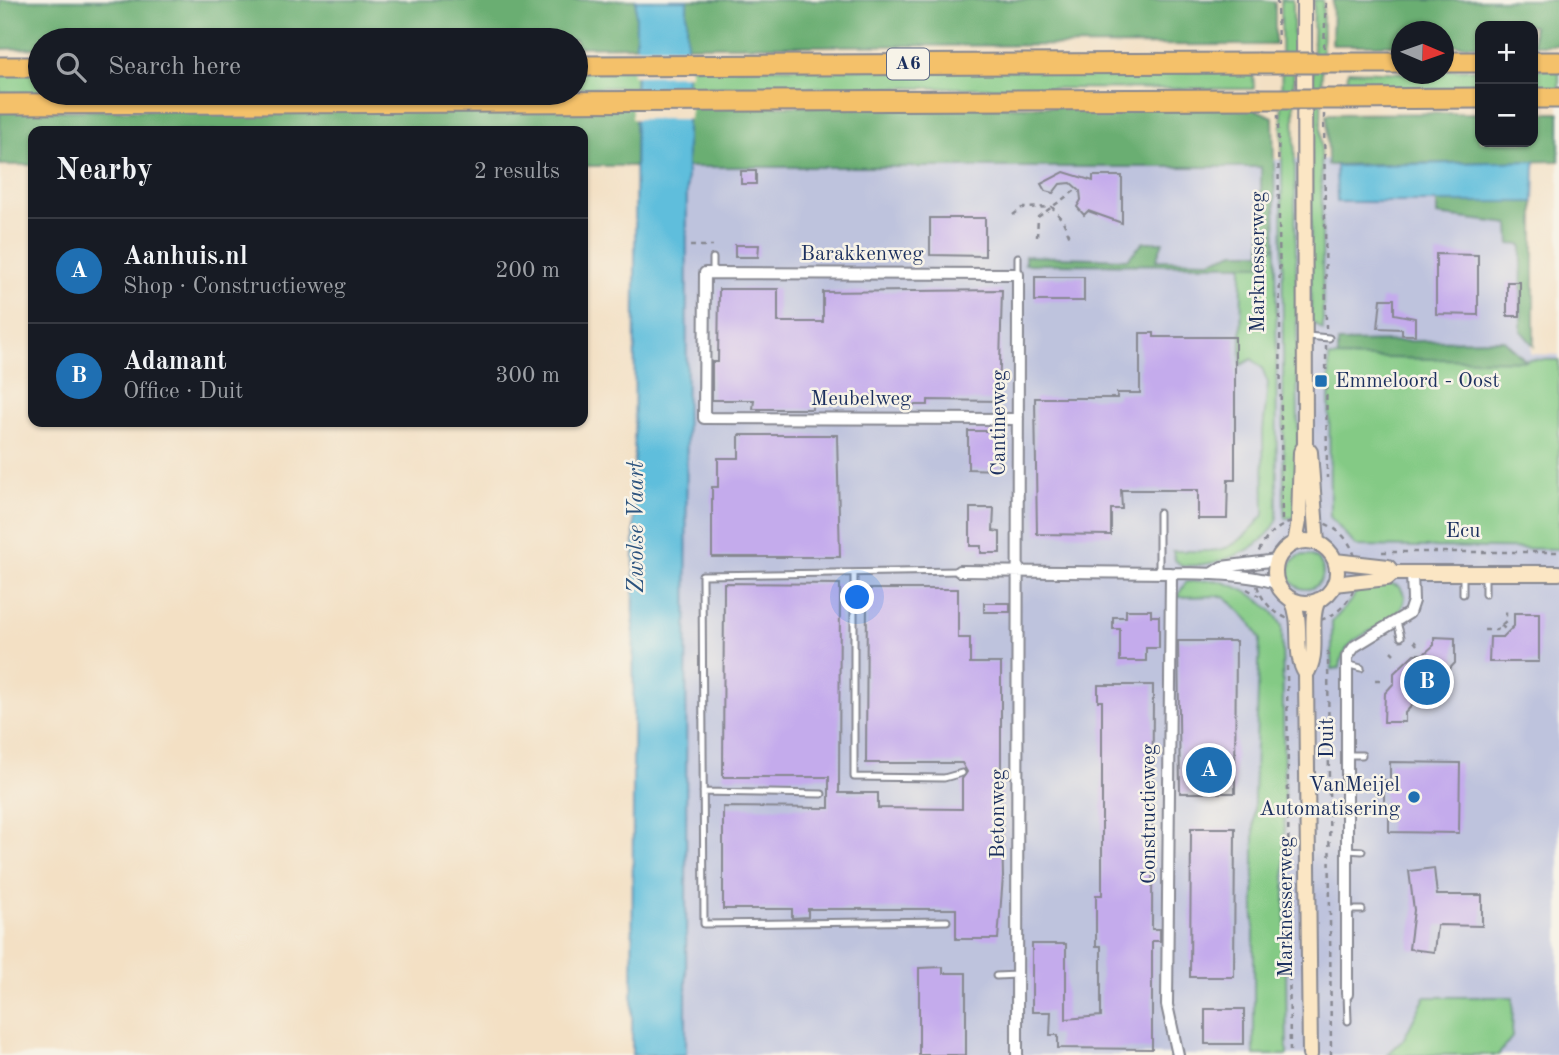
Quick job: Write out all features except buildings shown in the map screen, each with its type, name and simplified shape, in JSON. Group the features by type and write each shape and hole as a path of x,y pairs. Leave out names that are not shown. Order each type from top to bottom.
{"highway":[{"name":"A6","path":"588,66 1391,62"},
{"path":"1454,62 1475,62"},
{"path":"1538,62 1559,62"},
{"path":"0,67 28,67"},
{"name":"A6","path":"588,102 1475,98"},
{"path":"1538,98 1559,98"},
{"name":"A6","path":"0,104 28,104"}],"main road":[{"path":"1295,543 1299,521 1301,452 1305,446 1304,0"},
{"path":"1305,446 1310,452 1317,543"},
{"path":"1295,543 1317,543 1328,550 1335,561 1334,584 1318,600 1305,603 1292,600 1277,584 1277,560 1284,550 1295,543"},
{"name":"Ecu","path":"1335,561 1388,567 1394,573"},
{"name":"Ecu","path":"1334,584 1387,578 1394,573 1559,573"},
{"name":"Marknesserweg","path":"1292,600 1299,619 1302,667 1306,674 1310,1055"},
{"name":"Marknesserweg","path":"1306,674 1311,667 1313,620 1318,600"}],"street":[{"name":"Barakkenweg","path":"709,273 1018,274"},
{"name":"Meubelweg","path":"709,273 704,418 1018,419"},
{"name":"Cantineweg","path":"1017,572 1018,274"},
{"path":"1214,572 1222,567 1277,560"},
{"path":"959,571 1214,572 1222,576 1259,579 1277,584"},
{"name":"Betonweg","path":"1017,572 1017,1055"},
{"name":"Constructieweg","path":"1171,573 1167,1004 1178,1055"},
{"path":"1346,664 1348,654 1355,646 1407,615 1412,604 1412,573"},
{"name":"Duit","path":"1346,664 1348,994"}],"lane":[{"path":"1018,257 1018,274"},
{"path":"709,273 713,258"},
{"path":"1304,337 1327,338"},
{"path":"1159,513 1159,573"},
{"path":"947,921 704,924 702,575 854,575 872,570 959,571"},
{"path":"1463,573 1463,594"},
{"path":"1485,573 1485,594"},
{"path":"854,575 854,777 944,778 962,773"},
{"path":"1397,621 1401,637"},
{"path":"1346,664 1361,668"},
{"path":"1346,755 1362,755"},
{"path":"1001,773 1017,773"},
{"path":"703,792 822,794"},
{"path":"1347,850 1362,851"},
{"path":"1347,910 1362,910"},
{"path":"996,975 1017,975"},
{"name":"Duit","path":"1348,994 1348,1021"}],"path":[{"path":"1277,0 1278,55"},
{"path":"1324,55 1326,0"},
{"path":"1324,107 1327,338 1324,402 1327,482"},
{"name":"Marknesserweg","path":"1256,560 1259,547 1282,525 1278,110"},
{"path":"1037,237 1038,216 1077,188"},
{"path":"1013,215 1022,208 1052,207"},
{"path":"1052,207 1063,221 1070,237"},
{"path":"691,246 713,246"},
{"path":"1327,514 1327,523 1348,541 1356,561"},
{"name":"Ecu","path":"1379,552 1559,552"},
{"path":"1256,583 1259,596 1287,621"},
{"path":"1327,620 1347,602 1355,584"},
{"path":"1484,630 1496,630 1506,621 1506,607"},
{"path":"1501,625 1508,632"},
{"path":"1328,646 1331,1055"},
{"name":"Marknesserweg","path":"1287,658 1290,1055"},
{"path":"1375,680 1382,680"}],"shaded area":[{"path":"1536,157 1531,354 1559,355 1559,1055 683,1055 684,165"}],"green space":[{"path":"0,0 636,0 636,46 588,47 588,28 28,28 28,48 0,49"},
{"path":"687,0 1265,0 1275,2 1275,45 687,46"},
{"path":"1281,0 1293,0 1298,435 1295,518 1285,518 1284,511"},
{"path":"1314,0 1323,0 1323,330 1311,321 1310,174"},
{"path":"1333,0 1559,0 1559,45 1538,45 1538,21 1475,21 1475,45 1454,45 1454,21 1391,21 1391,45 1332,45"},
{"path":"636,67 635,87 588,88 588,68"},
{"path":"687,67 1253,72 1254,89 687,87"},
{"path":"1475,69 1475,90 1347,89 1348,71 1391,72 1391,84 1454,84 1454,70"},
{"path":"1538,69 1559,69 1559,90 1538,90"},
{"path":"0,71 28,71 28,93 0,93"},
{"path":"635,106 635,166 588,166 588,126 28,126 28,165 0,165 0,111"},
{"path":"687,106 1250,107 1273,117 1276,245 1261,258 1261,265 1025,264 1025,256 1127,259 1144,242 1163,242 1156,260 1210,261 1235,252 1261,252 1261,167 687,167"},
{"path":"1475,113 1475,147 1538,147 1538,113 1559,113 1559,161 1328,165 1327,114"},
{"path":"1437,201 1534,202 1534,346 1521,331 1522,245 1510,244 1509,224 1437,215"},
{"path":"1276,245 1277,521 1260,542 1236,556 1182,566 1175,560 1173,551 1224,548 1242,538 1264,515 1263,431 1268,383 1262,368 1252,359 1241,365 1242,265 1261,265 1261,258"},
{"path":"1504,340 1526,361 1338,357 1338,342"},
{"path":"1329,357 1559,360 1559,549 1356,546 1330,517"},
{"path":"1306,555 1318,560 1323,572 1318,584 1306,589 1294,584 1289,572 1294,560"},
{"path":"1215,580 1234,586 1263,602 1282,626 1287,1055 1254,1055 1254,796 1260,639 1251,623 1225,596 1177,597 1186,582"},
{"path":"1387,582 1400,587 1405,596 1402,608 1351,644 1344,654 1340,668 1332,669 1332,622 1353,598 1359,583"},
{"path":"1425,997 1513,997 1512,1037 1498,1055 1387,1055 1403,1040"}],"water":[{"name":"Zwolse Vaart","path":"636,0 687,0 686,1055 632,1055"},
{"path":"1535,161 1534,202 1337,202 1336,166"}],"pier":[{"path":"632,47 690,47 690,75 632,76"},
{"path":"632,90 690,90 690,119 632,119"}],"place":[{"name":"Emmeloord - Oost","path":"1321,381"},
{"name":"Adamant","path":"1427,682"},
{"name":"Aanhuis.nl","path":"1209,770"},
{"name":"VanMeijel Automatisering","path":"1414,797"}]}
